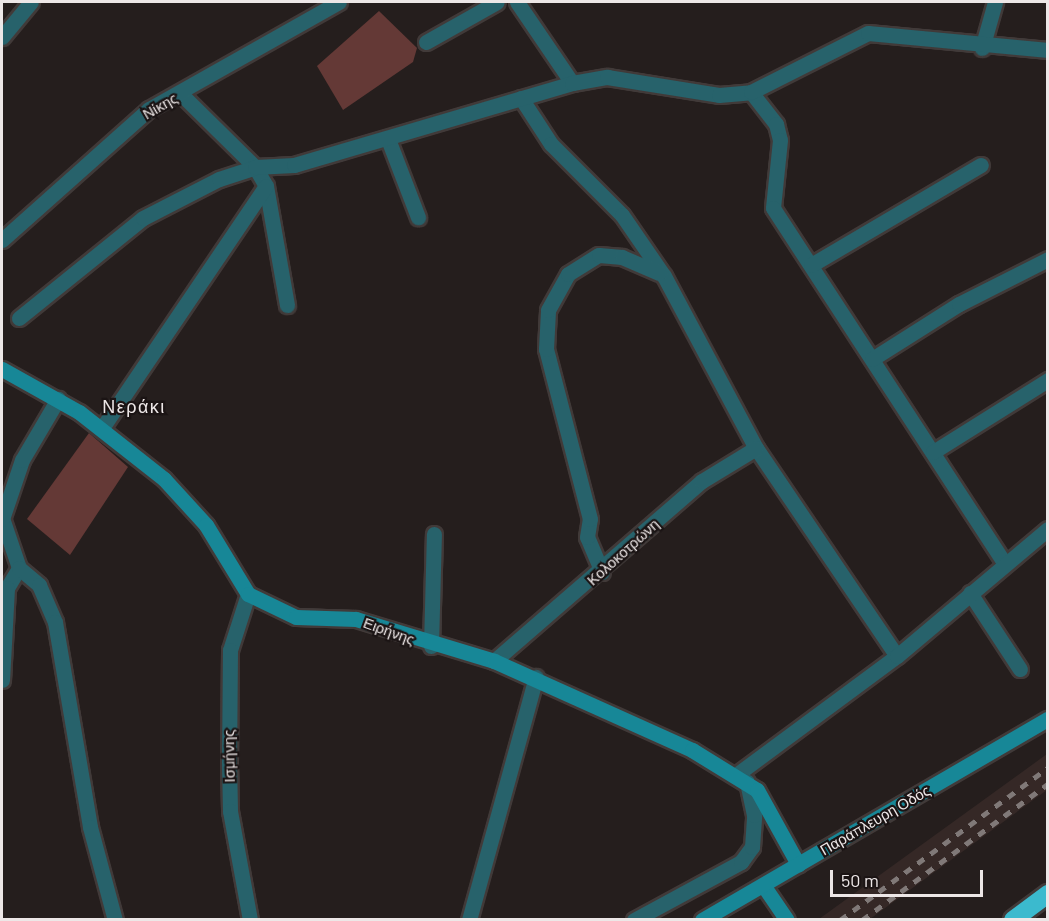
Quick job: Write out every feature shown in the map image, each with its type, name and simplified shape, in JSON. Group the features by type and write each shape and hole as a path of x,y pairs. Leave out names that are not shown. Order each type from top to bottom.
{"highway":[{"path":"1013,920 1047,894"}],"street":[{"path":"2,37 31,2"},
{"name":"Νίκης","path":"2,240 149,109 182,94 339,2"},
{"path":"426,42 497,2"},
{"path":"517,2 572,83"},
{"path":"982,48 995,2"},
{"path":"19,318 142,218 255,167 294,165 572,83 607,77 719,95 751,92 868,33 896,32 982,48 1047,50"},
{"path":"751,92 776,124 780,140 773,208 1005,564"},
{"path":"182,94 255,167 266,186 287,305"},
{"path":"522,99 559,152 622,216 664,276 756,448 897,656"},
{"path":"388,139 418,217"},
{"path":"811,265 981,165"},
{"path":"102,428 266,186"},
{"path":"602,572 587,537 590,519 546,349 548,310 568,274 599,255 643,264 664,276"},
{"path":"872,359 959,304 1047,259"},
{"path":"2,369 58,399 102,428 189,504 248,594"},
{"path":"933,452 1047,380"},
{"path":"58,399 22,460 2,518 19,568 39,585 54,622 90,827 115,920"},
{"name":"Κολοκοτρώνη","path":"494,661 602,572 702,481 756,448"},
{"path":"634,920 741,862 752,847 754,815 741,778 897,656 1047,529"},
{"path":"431,646 434,534"},
{"path":"2,680 4,591 19,568"},
{"path":"970,592 1020,669"},
{"name":"Ειρήνης","path":"248,594 296,617 356,619 431,646 494,661 536,677 741,778 763,798 798,864"},
{"name":"Ισμήνης","path":"247,919 230,811 229,762 230,650 248,594"},
{"path":"469,920 536,677"},
{"name":"Παράπλευρη Οδός","path":"702,920 1047,719"},
{"path":"763,885 787,920"}],"shaded area":[{"path":"379,11 417,48 413,62 343,110 317,66"},
{"path":"89,433 128,467 70,555 27,519"},
{"path":"1047,754 1047,790 870,919 819,919"}],"railway":[{"path":"840,920 1048,768"},
{"path":"862,920 1048,784"}],"district":[{"name":"Νεράκι","path":"134,406"}]}
